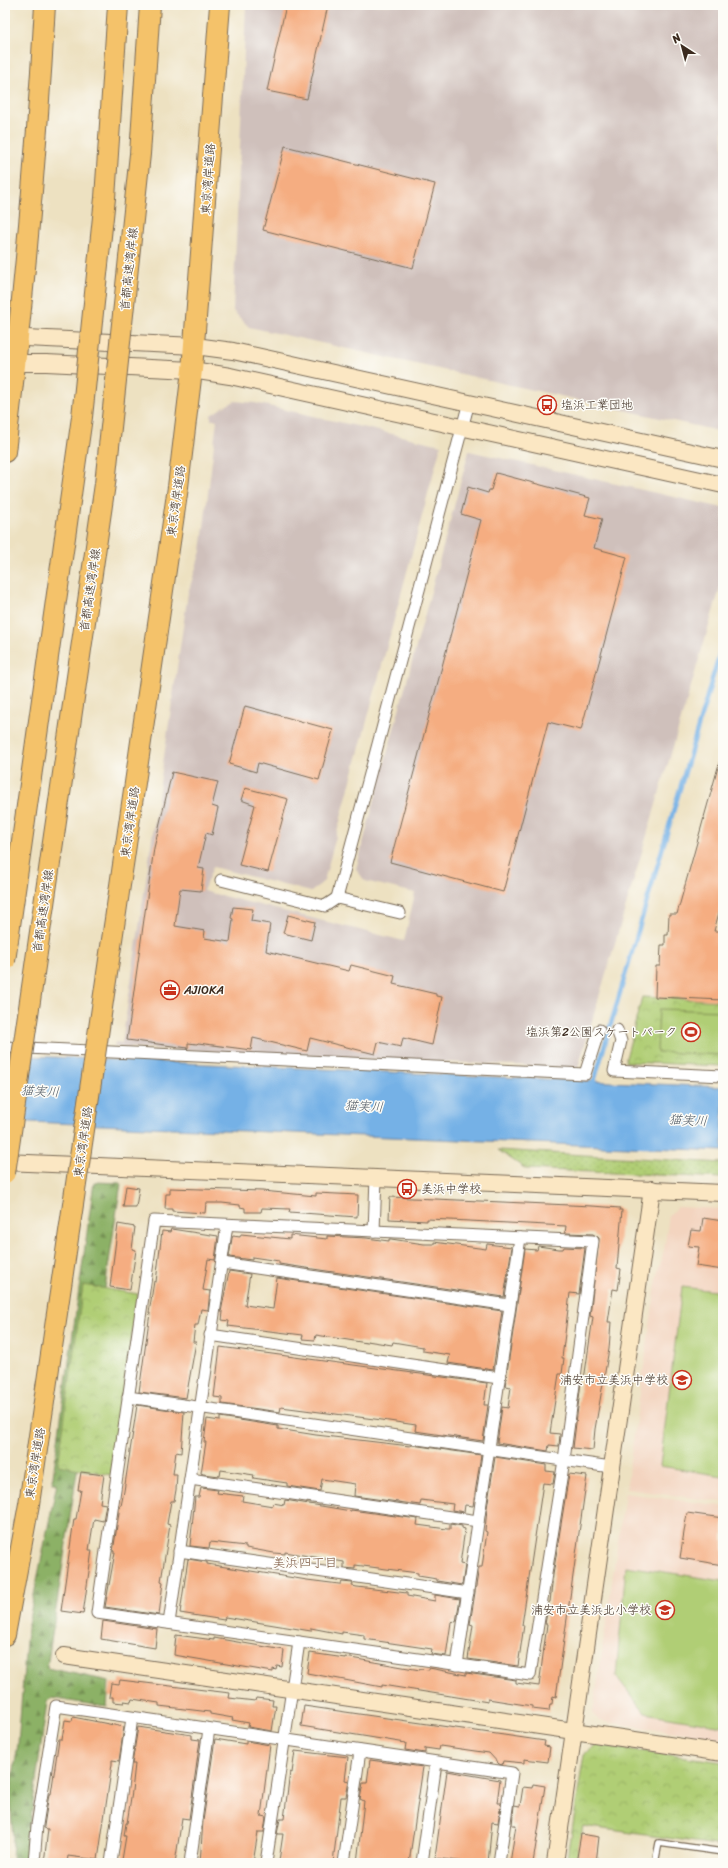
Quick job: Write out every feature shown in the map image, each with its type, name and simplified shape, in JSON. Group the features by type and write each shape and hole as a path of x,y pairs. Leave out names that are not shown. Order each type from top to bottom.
{"highway":[{"path":"5,452 12,337 39,114 45,5"},
{"path":"5,961 82,417 105,198 118,5"},
{"name":"首都高速湾岸線","path":"5,1173 105,484 140,154 150,5"},
{"name":"東京湾岸道路","path":"5,1634 29,1504 176,503 195,346 220,5"}],"street":[{"path":"12,337 195,346 285,361 723,459"},
{"path":"10,363 192,370 230,376 723,485"},
{"path":"220,880 326,906 337,898 469,402"},
{"path":"337,898 400,913"},
{"path":"5,1047 585,1074 599,1030"},
{"path":"617,1030 621,1041 614,1071 723,1076"},
{"path":"5,1162 723,1193"},
{"path":"374,1231 376,1178"},
{"path":"555,1863 652,1189"},
{"path":"154,1221 374,1231 593,1241 564,1460 530,1675 97,1613 154,1221"},
{"path":"169,1623 227,1225"},
{"path":"457,1665 520,1238"},
{"path":"222,1263 509,1306"},
{"path":"210,1335 499,1378"},
{"path":"128,1396 200,1408 611,1467"},
{"path":"190,1479 478,1521"},
{"path":"179,1551 468,1593"},
{"path":"266,1863 299,1642"},
{"path":"64,1656 293,1688 723,1753"},
{"path":"34,1863 37,1825 56,1706 512,1773 499,1863"},
{"path":"111,1863 132,1718"},
{"path":"190,1863 210,1729"},
{"path":"344,1863 360,1751"},
{"path":"422,1863 436,1763"}],"lane":[{"path":"655,1863 659,1843 723,1852"}],"shaded area":[{"path":"246,5 723,5 723,432 249,327 233,311"},
{"path":"235,401 255,403 441,445 324,881 311,892 213,867 203,891 404,941 415,893 365,881 356,869 469,451 723,508 723,578 578,1068 114,1047 115,1042 122,1043 188,593 201,551 217,420 211,420 211,415"},
{"name":"浦安市立美浜中学校","path":"678,1207 723,1209 723,1502 626,1489 658,1271 664,1250 669,1215"},
{"name":"浦安市立美浜北小学校","path":"625,1493 723,1506 723,1739 600,1721 593,1713"}],"green space":[{"path":"642,997 723,1001 723,1066 625,1062"},
{"name":"塩浜第2公園スケートパーク","path":"659,1009 723,1011 723,1055 657,1052"},
{"path":"498,1150 723,1163 723,1178 526,1169"},
{"path":"94,1182 121,1183 47,1668 109,1681 107,1707 51,1698 47,1702 30,1825 27,1851 28,1863 12,1863 13,1837 10,1796 18,1744 27,1629 57,1483 52,1483"},
{"path":"83,1285 138,1294 111,1475 58,1465"},
{"path":"682,1287 723,1292 723,1476 660,1466"},
{"path":"626,1566 723,1581 723,1726 645,1713 616,1676"},
{"path":"596,1745 723,1762 723,1846 583,1826 576,1863 567,1863 584,1754"}],"water":[{"name":"猫実川","path":"5,1055 723,1087 723,1151 5,1121"}],"building":[{"path":"286,5 328,5 307,99 267,91"},
{"path":"285,146 435,184 413,268 263,230"},
{"path":"496,473 590,498 585,515 602,519 594,548 627,557 581,730 548,722 503,892 390,862 481,520 461,514 468,487 488,493 489,490 491,490"},
{"path":"245,706 333,730 319,780 258,763 256,772 229,764"},
{"path":"720,760 723,761 723,898 714,931 723,931 723,1000 655,997 656,966 660,966 661,945 665,945 665,935 668,935 669,914 677,914"},
{"path":"172,772 218,782 212,806 218,808 212,835 206,833 198,868 204,869 201,891 180,889 175,926 205,931 204,938 230,942 233,907 253,909 251,921 270,924 266,951 349,971 351,965 395,976 393,984 436,994 436,996 442,997 432,1045 403,1038 401,1047 378,1042 375,1054 310,1038 307,1051 253,1038 251,1050 198,1043 188,1043 188,1048 127,1040 154,848"},
{"path":"245,788 288,799 268,872 239,865 255,805 241,800"},
{"path":"288,915 315,922 311,940 283,933"},
{"path":"126,1186 139,1188 136,1207 123,1207"},
{"path":"170,1188 262,1191 316,1196 316,1193 358,1195 357,1217 289,1212 290,1209 262,1208 261,1212 245,1212 245,1208 240,1207 240,1205 222,1203 206,1203 205,1213 172,1211 172,1209 165,1209 166,1194 170,1194"},
{"path":"390,1197 592,1206 620,1208 619,1210 622,1210 617,1268 621,1269 618,1290 613,1289 608,1322 611,1322 609,1349 595,1429 593,1450 573,1448 581,1382 585,1373 593,1317 590,1316 599,1238 593,1234 565,1233 566,1226 427,1219 427,1221 389,1219"},
{"path":"703,1218 723,1221 723,1270 696,1266 699,1247 688,1246 691,1230 701,1231"},
{"path":"118,1224 135,1227 132,1249 136,1250 130,1290 110,1287"},
{"path":"171,1229 218,1236 215,1260 208,1259 203,1290 210,1291 208,1310 201,1309 198,1325 195,1325 193,1342 196,1342 186,1398 139,1392 154,1281 156,1282 162,1231 170,1232"},
{"path":"241,1234 290,1239 290,1235 327,1239 327,1236 389,1241 389,1239 391,1239 424,1244 434,1244 434,1242 486,1249 487,1244 512,1247 504,1297 279,1264 279,1261 252,1257 252,1260 229,1257 233,1236 240,1237"},
{"path":"538,1246 559,1249 563,1249 564,1247 585,1248 579,1294 570,1293 562,1358 564,1358 562,1374 559,1374 550,1433 560,1434 559,1446 549,1445 548,1451 497,1443 502,1407 508,1408 511,1387 505,1386 525,1249 537,1250"},
{"path":"229,1271 250,1274 245,1305 273,1309 277,1278 502,1311 493,1370 448,1363 450,1355 423,1351 423,1347 393,1342 392,1345 367,1341 367,1343 316,1335 315,1340 302,1339 303,1335 228,1326 229,1321 222,1320 223,1312 221,1312"},
{"path":"220,1347 487,1383 484,1405 488,1405 483,1441 415,1431 416,1425 382,1420 281,1407 280,1412 222,1404 222,1398 214,1397"},
{"path":"137,1405 184,1412 181,1453 176,1452 173,1474 177,1474 176,1490 174,1501 171,1501 167,1524 170,1525 161,1581 163,1582 159,1615 105,1607 115,1552 113,1552"},
{"path":"220,1417 278,1426 278,1429 316,1435 410,1446 412,1445 481,1455 473,1506 465,1505 464,1512 452,1510 453,1504 421,1500 420,1505 354,1496 355,1484 322,1479 320,1491 287,1486 287,1483 253,1478 254,1475 221,1470 220,1476 203,1474 201,1473 206,1442 204,1442 207,1419 220,1421"},
{"path":"495,1457 546,1465 546,1471 555,1472 553,1484 543,1483 522,1625 524,1625 518,1666 468,1659 473,1625 470,1624 479,1567 482,1567 487,1532 485,1531 487,1508"},
{"path":"81,1472 104,1475 100,1503 106,1504 103,1521 94,1519 89,1550 92,1550 83,1614 61,1611 74,1519 76,1519 81,1490 78,1490"},
{"path":"569,1474 587,1476 556,1697 553,1696 549,1711 532,1709 532,1706 488,1699 488,1702 382,1685 382,1687 307,1673 310,1653 345,1657 420,1670 429,1670 429,1668 466,1675 466,1673 516,1680 516,1683 539,1686 547,1624 545,1624 550,1602"},
{"path":"201,1488 218,1490 217,1493 243,1496 242,1501 273,1506 273,1503 284,1505 285,1500 351,1511 418,1519 417,1525 447,1529 450,1529 450,1524 462,1526 462,1528 465,1529 460,1564 465,1565 462,1585 418,1576 418,1573 355,1565 355,1569 344,1568 344,1562 285,1552 285,1554 274,1553 246,1548 246,1546 210,1542 209,1548 190,1546 195,1497 199,1497"},
{"path":"687,1513 723,1518 723,1565 680,1558"},
{"path":"188,1559 207,1562 207,1564 307,1580 339,1584 342,1582 353,1583 352,1586 407,1593 407,1596 435,1601 435,1595 460,1599 456,1622 451,1622 446,1656 431,1654 432,1649 364,1639 364,1635 342,1632 342,1634 311,1628 311,1631 225,1617 224,1620 180,1613"},
{"path":"103,1621 157,1629 155,1648 101,1639"},
{"path":"176,1635 214,1640 214,1638 284,1650 282,1667 277,1666 276,1670 273,1669 273,1672 174,1655"},
{"path":"120,1680 230,1693 229,1698 255,1701 256,1698 273,1700 272,1706 276,1706 272,1731 248,1727 249,1723 232,1720 233,1718 210,1714 210,1712 159,1706 159,1703 132,1699 131,1702 113,1702 113,1697 109,1697 111,1683 119,1684"},
{"path":"304,1706 545,1741 544,1746 550,1747 548,1762 524,1759 524,1763 503,1761 502,1765 499,1764 489,1753 440,1746 439,1750 425,1748 425,1753 405,1750 406,1743 301,1726"},
{"path":"73,1717 124,1727 119,1761 112,1760 98,1860 68,1856 67,1863 44,1863 48,1829 44,1828 44,1826 49,1794 51,1794 59,1739 62,1739 65,1720 72,1721"},
{"path":"138,1727 192,1735 192,1739 200,1740 189,1819 182,1818 175,1863 143,1863 122,1860 126,1836 124,1836 132,1791 135,1764 132,1764"},
{"path":"215,1739 246,1744 246,1741 270,1745 261,1816 266,1817 264,1832 258,1832 253,1863 200,1863 203,1821"},
{"path":"295,1751 348,1757 345,1780 349,1781 346,1797 341,1797 333,1863 279,1861 283,1834 277,1834 280,1819 284,1819 290,1772 292,1773"},
{"path":"370,1760 423,1767 409,1863 357,1863 364,1801 360,1799 363,1783 367,1783"},
{"path":"447,1771 500,1780 497,1803 501,1803 498,1823 492,1822 488,1863 474,1863 435,1858"},
{"path":"533,1784 545,1786 533,1863 510,1863 516,1825 512,1825 514,1805 520,1806 523,1787 532,1788"},
{"path":"581,1834 599,1837 596,1863 576,1863"}],"waterway":[{"path":"593,1085 723,642"}],"place":[{"name":"塩浜工業団地","path":"547,405"},
{"name":"AJIOKA","path":"170,990"},
{"name":"塩浜第2公園スケートパーク","path":"691,1032"},
{"name":"美浜中学校","path":"407,1189"},
{"name":"浦安市立美浜中学校","path":"682,1380"},
{"name":"浦安市立美浜北小学校","path":"665,1610"}],"district":[{"name":"美浜四丁目","path":"305,1562"}]}
